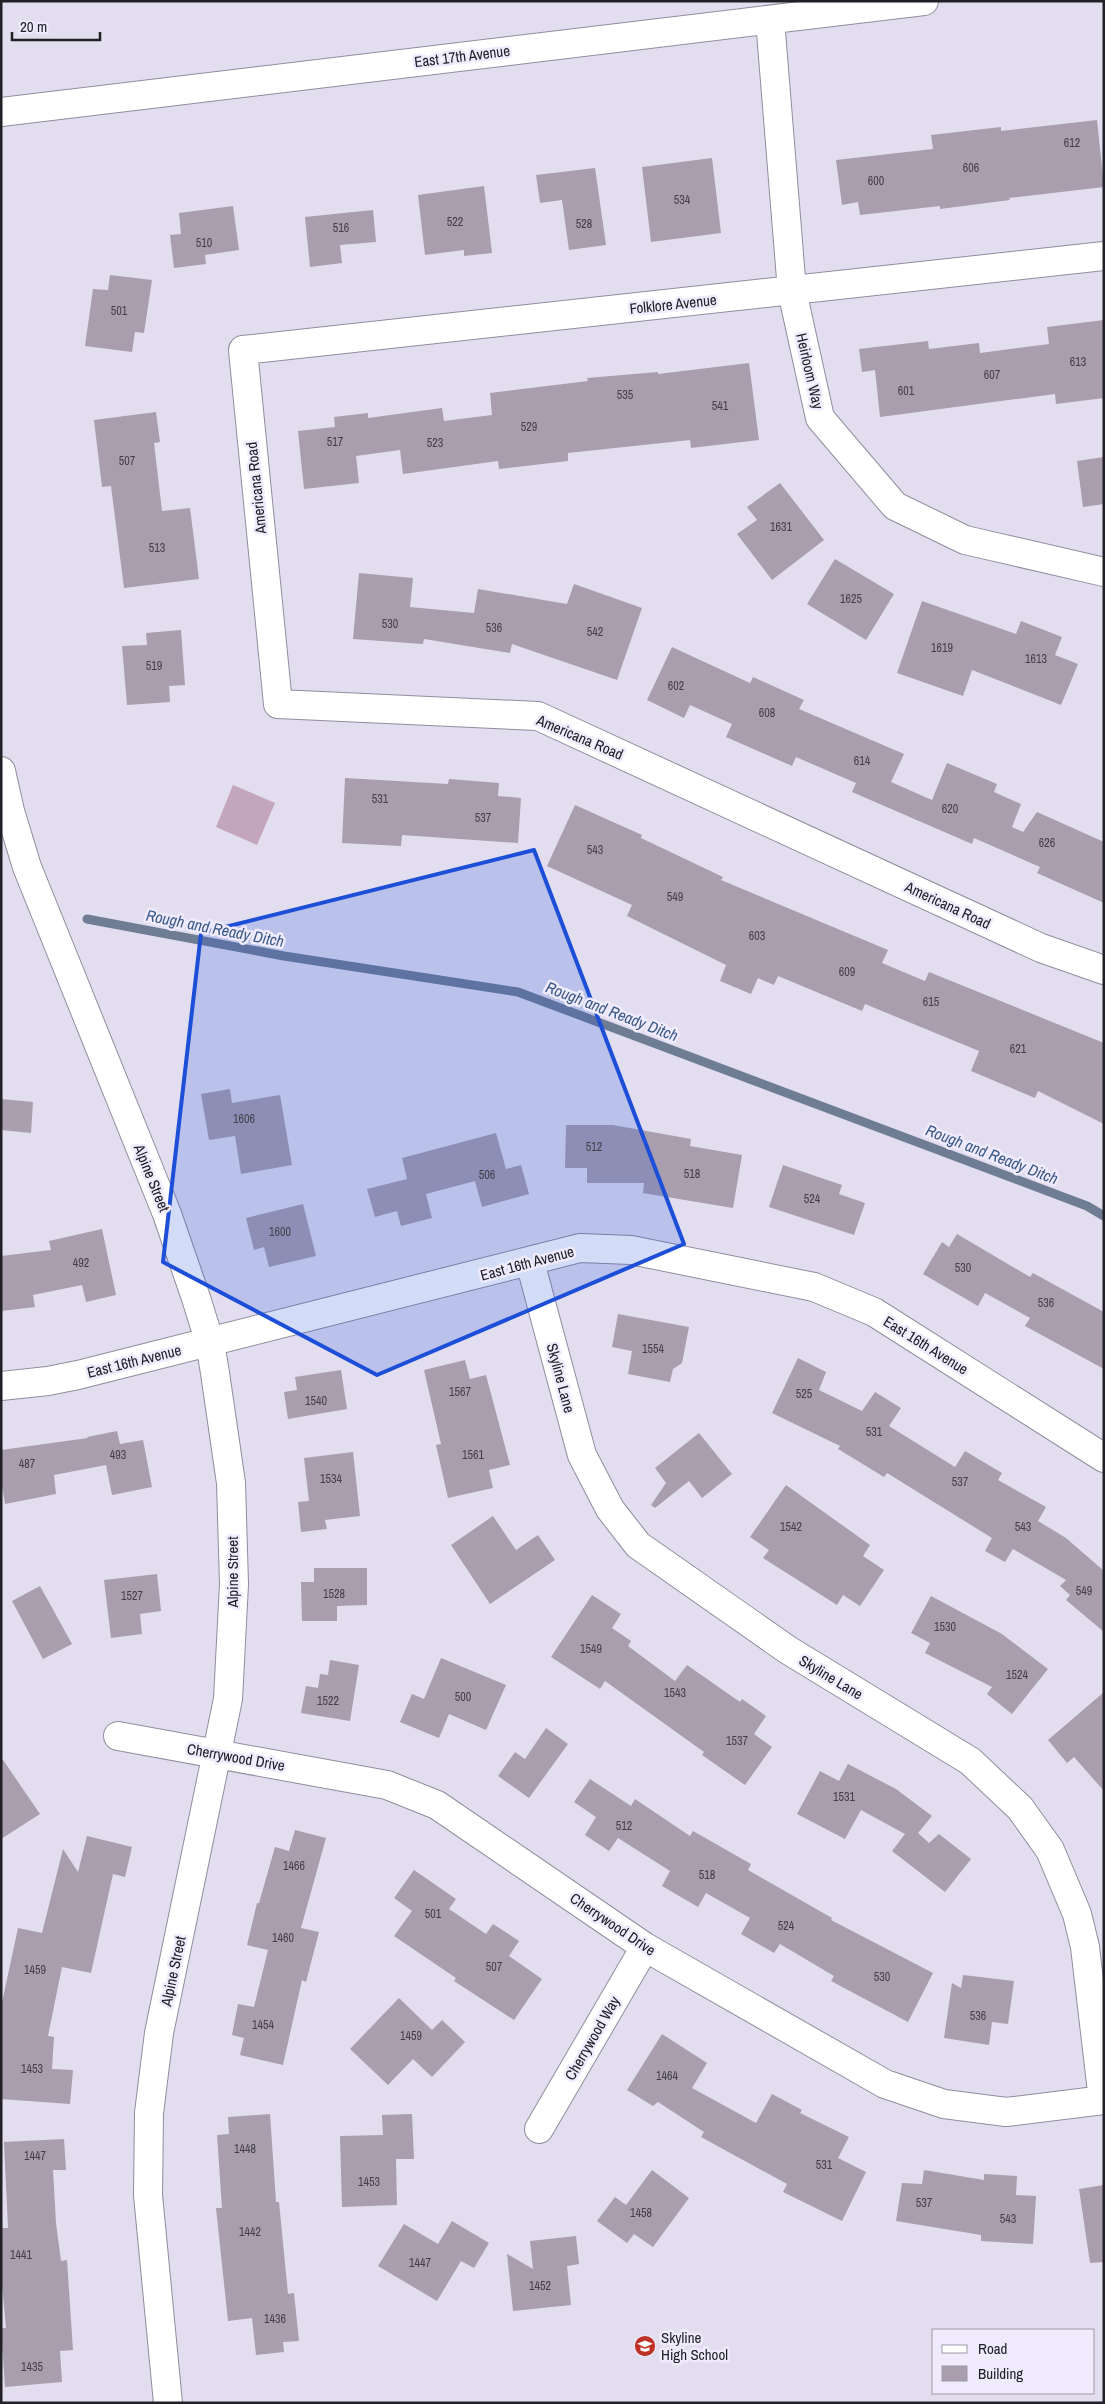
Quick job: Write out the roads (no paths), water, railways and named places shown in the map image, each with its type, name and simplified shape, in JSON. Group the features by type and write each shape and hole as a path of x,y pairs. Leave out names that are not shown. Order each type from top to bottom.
{"street":[{"name":"East 17th Avenue","path":"1,112 924,1"},
{"name":"Heirloom Way","path":"770,20 792,291 820,418 895,506 965,540 1104,572"},
{"name":"Folklore Avenue","path":"243,350 1104,256"},
{"name":"Americana Road","path":"243,350 278,704 538,716 1041,948 1104,970"},
{"name":"Alpine Street","path":"1,771 26,867 166,1214 210,1343 231,1483 234,1584 228,1699 160,2033 149,2113 148,2195 154,2277 168,2403"},
{"name":"East 16th Avenue","path":"1,1386 63,1378 210,1343 580,1248 631,1250 814,1287 874,1312 1104,1458"},
{"name":"Skyline Lane","path":"530,1262 582,1455 610,1509 638,1545 788,1650 970,1761 1020,1808 1050,1850 1077,1914 1085,1947 1103,2100"},
{"name":"Cherrywood Drive","path":"118,1736 387,1785 437,1805 645,1947 885,2084 944,2104 1006,2112 1103,2100"},
{"name":"Cherrywood Way","path":"539,2129 645,1947"}],"waterway":[{"name":"Rough and Ready Ditch","path":"87,919 284,956 518,992 1087,1206 1104,1216"}],"place":[{"name":"Skyline High School","path":"645,2346"}]}
